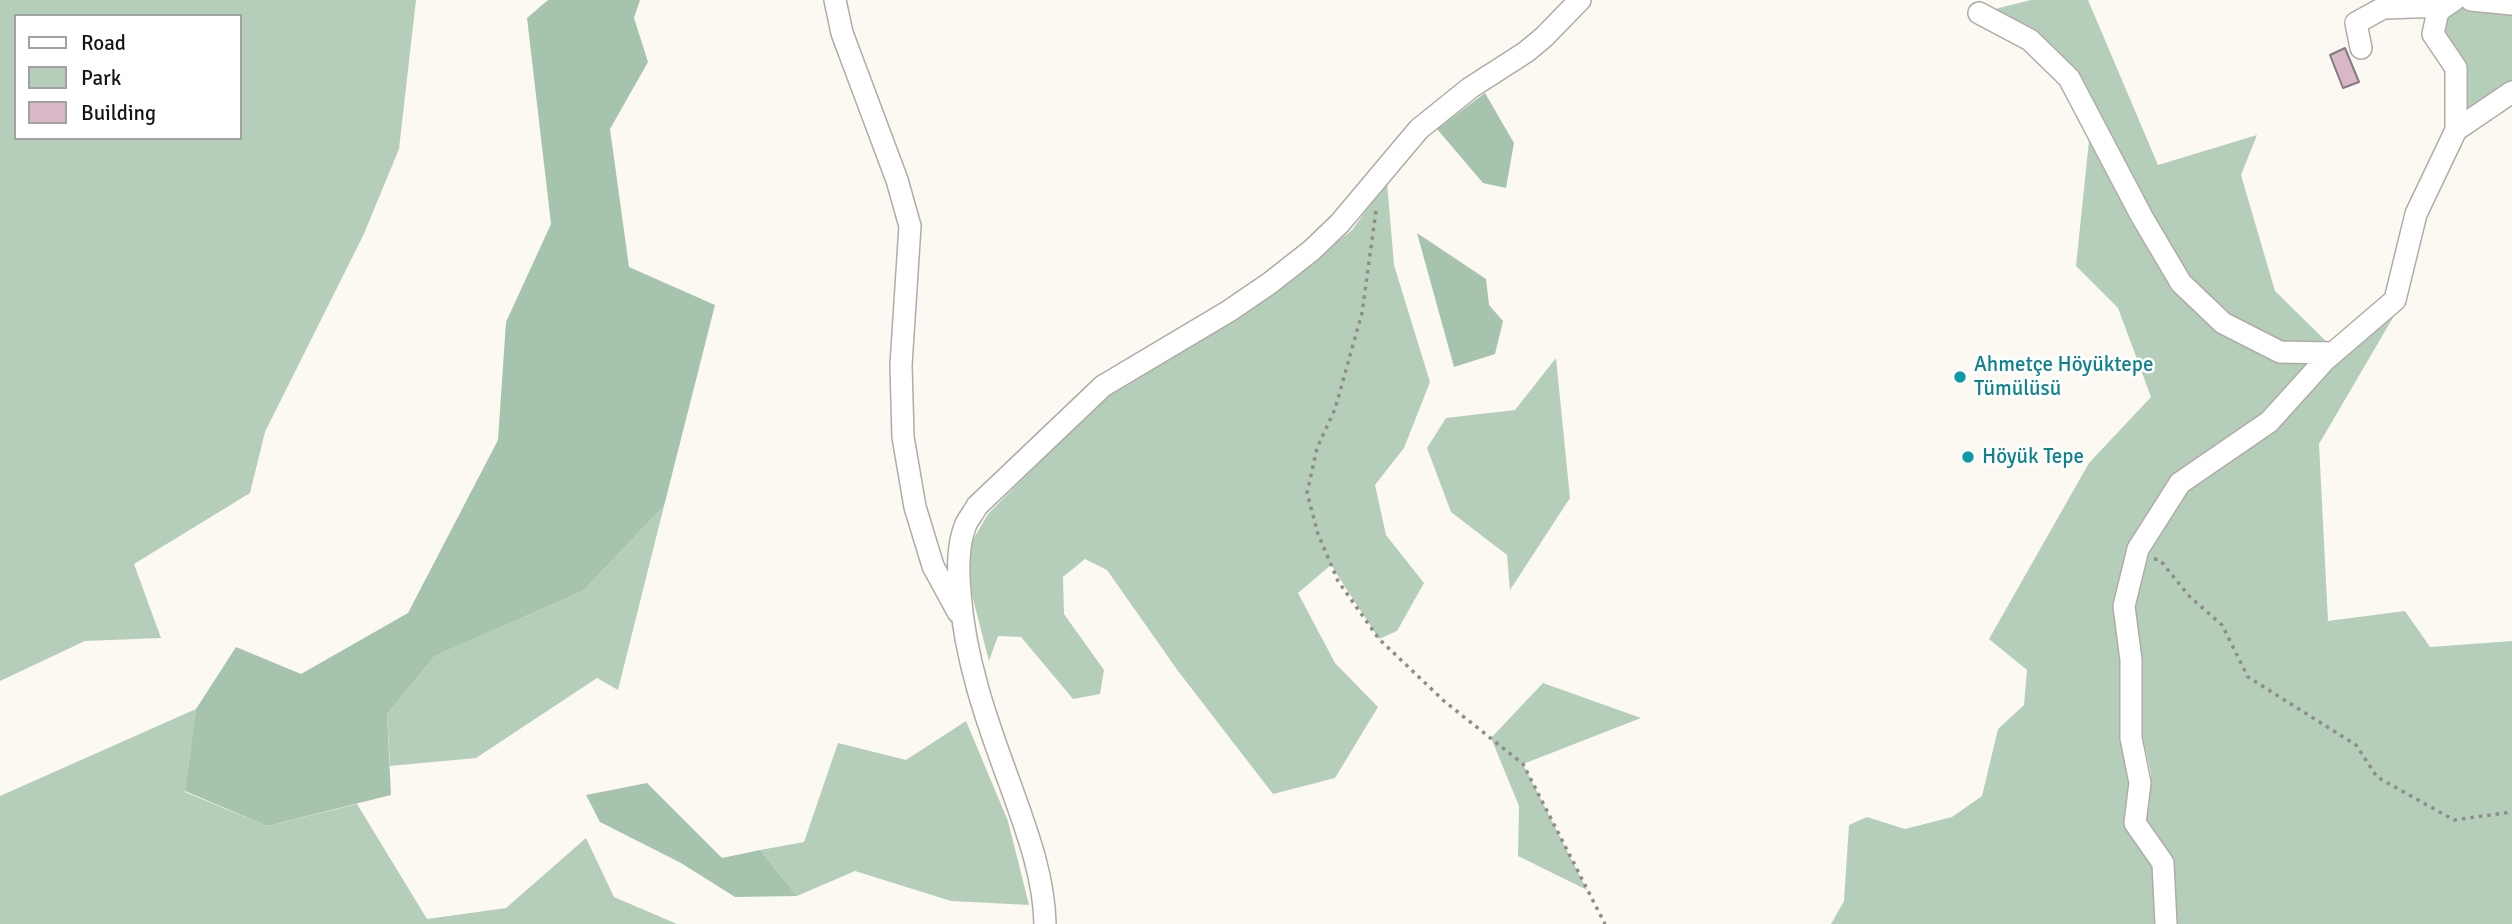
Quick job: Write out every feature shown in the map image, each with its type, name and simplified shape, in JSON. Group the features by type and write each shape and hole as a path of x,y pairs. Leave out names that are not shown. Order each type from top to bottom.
{"street":[{"path":"835,0 842,33 897,180 910,226 901,365 903,437 915,507 933,566 963,620"},
{"path":"1045,924 1037,867 977,688 963,620 958,573 961,543 966,525 977,506 1103,386 1229,311 1312,250 1340,223 1419,129 1470,88 1526,52 1580,0"},
{"path":"2471,0 2512,4"},
{"path":"2361,48 2356,23 2383,8 2449,3"},
{"path":"2166,924 2163,863 2135,823 2140,783 2131,738 2131,660 2124,606 2138,549 2180,483 2270,422 2333,354 2395,300 2416,214 2456,130 2456,68 2432,34 2438,11 2449,3"},
{"path":"1979,13 2030,40 2069,78 2142,218 2181,283 2223,323 2280,352 2333,354"},
{"path":"2456,130 2512,92"}],"path":[{"path":"1378,177 1377,204 1362,313 1335,409 1317,448 1307,494 1318,534 1338,581 1378,639 1444,701 1523,764 1605,924"},
{"path":"2137,555 2160,561 2189,596 2222,625 2248,677 2356,745 2377,777 2454,820 2512,812"}],"green space":[{"path":"0,0 416,0 399,149 363,236 265,432 250,493 134,564 161,638 85,641 0,681"},
{"path":"548,0 640,0 634,18 648,62 610,129 629,267 715,305 664,506 583,591 435,656 387,714 391,795 267,826 185,791 196,709 236,647 301,674 408,613 498,440 506,322 551,224 527,18"},
{"path":"2031,0 2088,0 2158,165 2257,135 2241,175 2275,291 2332,347 2282,344 2225,318 2186,278 2078,77 1991,10"},
{"path":"2457,3 2512,9 2512,79 2509,85 2463,118 2441,34 2442,16"},
{"path":"1485,93 1514,143 1506,188 1483,183 1437,129"},
{"path":"2090,131 2176,287 2313,360 2267,415 2172,478 2131,549 2122,666 2122,743 2157,867 2159,924 1831,924 1844,901 1849,825 1867,817 1905,829 1952,817 1982,796 1998,729 2024,705 2027,670 1989,639 2089,463 2151,397 2118,308 2076,266"},
{"path":"1387,182 1394,265 1430,382 1404,448 1375,485 1386,535 1424,583 1397,631 1379,639 1331,565 1298,593 1335,663 1378,707 1335,778 1273,794 1178,671 1107,570 1085,559 1063,577 1064,614 1104,670 1100,694 1073,699 1021,637 998,636 989,661 972,595 968,548 988,514 1110,391 1277,290 1352,230"},
{"path":"1417,233 1486,279 1489,305 1503,321 1495,354 1454,367"},
{"path":"2398,309 2319,444 2328,621 2405,611 2430,647 2512,641 2512,924 2173,924 2145,822 2151,774 2139,720 2134,604 2150,545 2185,490"},
{"path":"1556,358 1570,498 1510,590 1507,555 1451,512 1427,448 1446,418 1515,410"},
{"path":"664,506 618,690 597,678 476,758 390,766 387,714 435,656 583,591"},
{"path":"1543,683 1641,718 1523,764 1587,890 1518,856 1519,806 1491,738"},
{"path":"196,709 185,792 267,826 357,804 427,919 506,908 586,838 614,897 677,924 0,924 0,796"},
{"path":"966,721 1008,821 1029,905 951,901 855,871 797,896 760,850 804,842 838,743 906,760"},
{"path":"647,783 722,858 760,850 797,896 735,897 681,863 600,822 586,795"}],"building":[{"path":"2345,48 2359,82 2343,88 2330,55"}],"place":[{"name":"Ahmetçe Höyüktepe Tümülüsü","path":"1960,377"},
{"name":"Höyük Tepe","path":"1968,457"}]}
